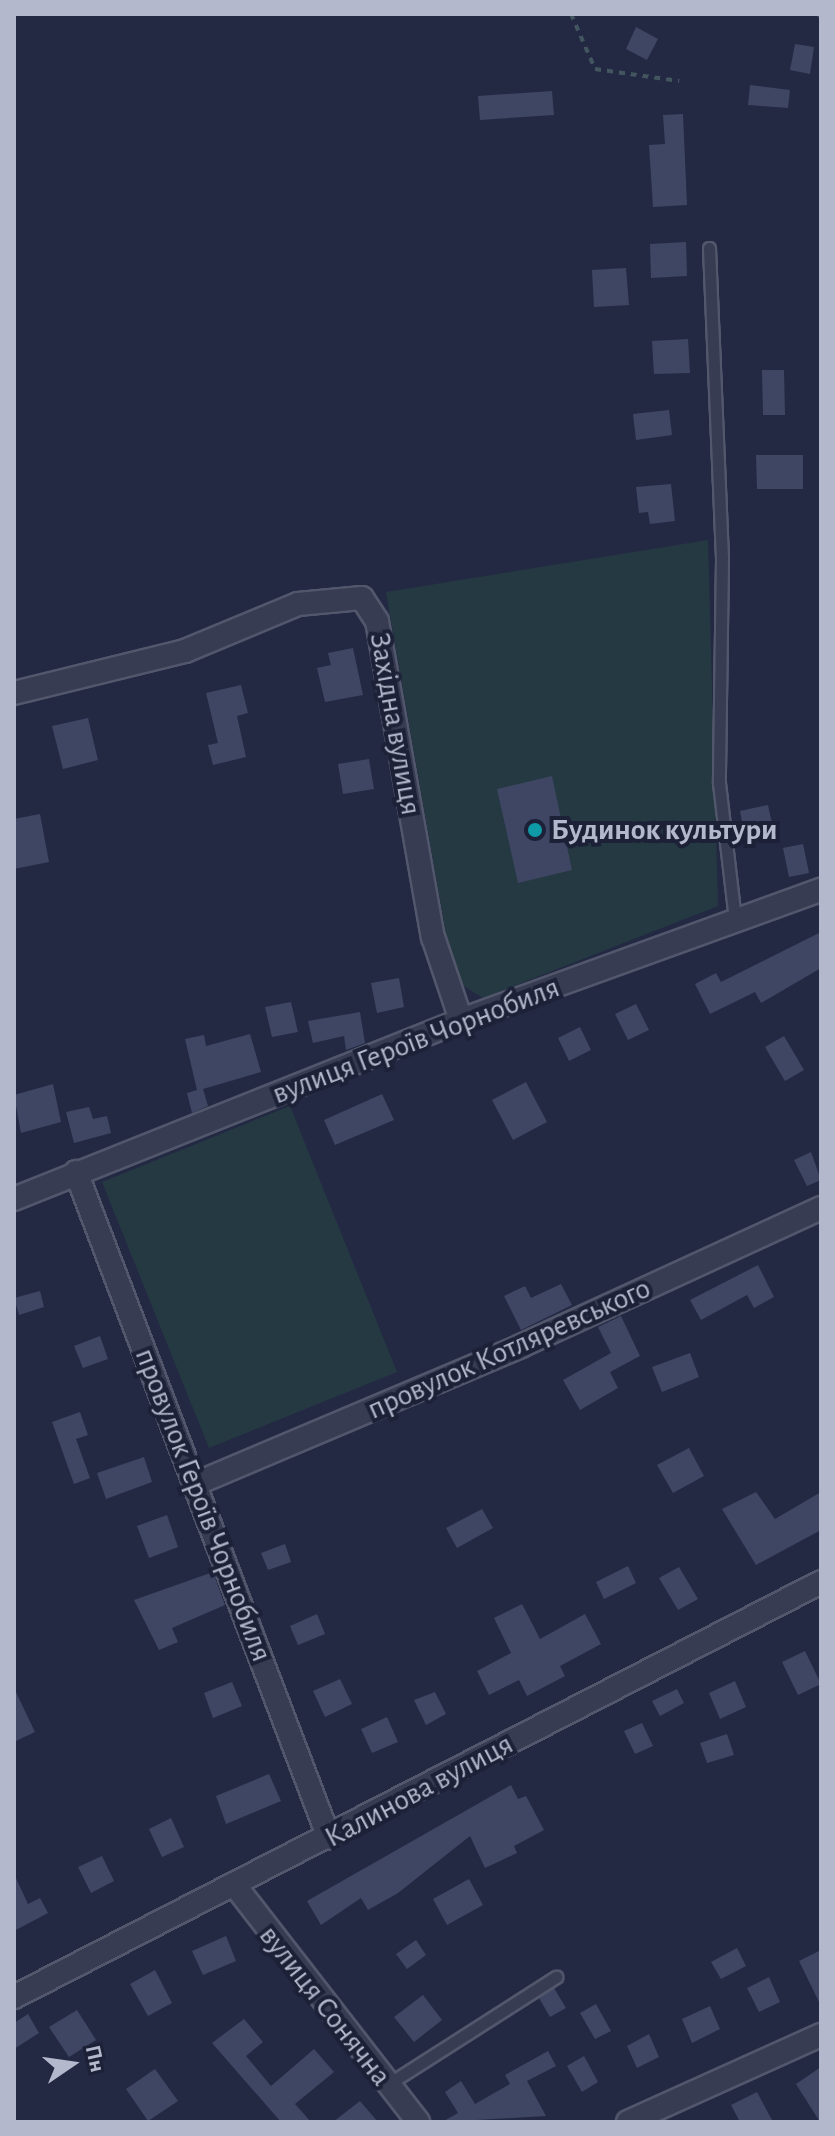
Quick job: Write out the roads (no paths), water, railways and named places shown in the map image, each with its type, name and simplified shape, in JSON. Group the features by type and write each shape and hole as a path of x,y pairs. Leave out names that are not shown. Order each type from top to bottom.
{"street":[{"name":"Західна вулиця","path":"14,693 185,651 298,604 362,598 377,621 433,937 461,1020"},
{"name":"вулиця Героїв Чорнобиля","path":"14,1199 461,1020 821,890"},
{"name":"провулок Героїв Чорнобиля","path":"76,1172 329,1838"},
{"name":"провулок Котляревського","path":"195,1484 821,1208"},
{"name":"Калинова вулиця","path":"14,1997 236,1887 821,1582"},
{"name":"вулиця Сонячна","path":"236,1887 386,2085 418,2122"},
{"path":"628,2122 821,2035"}],"lane":[{"path":"709,248 722,558 719,783 735,919"},
{"path":"386,2085 556,1977"}],"place":[{"name":"Будинок культури","path":"535,830"}]}
